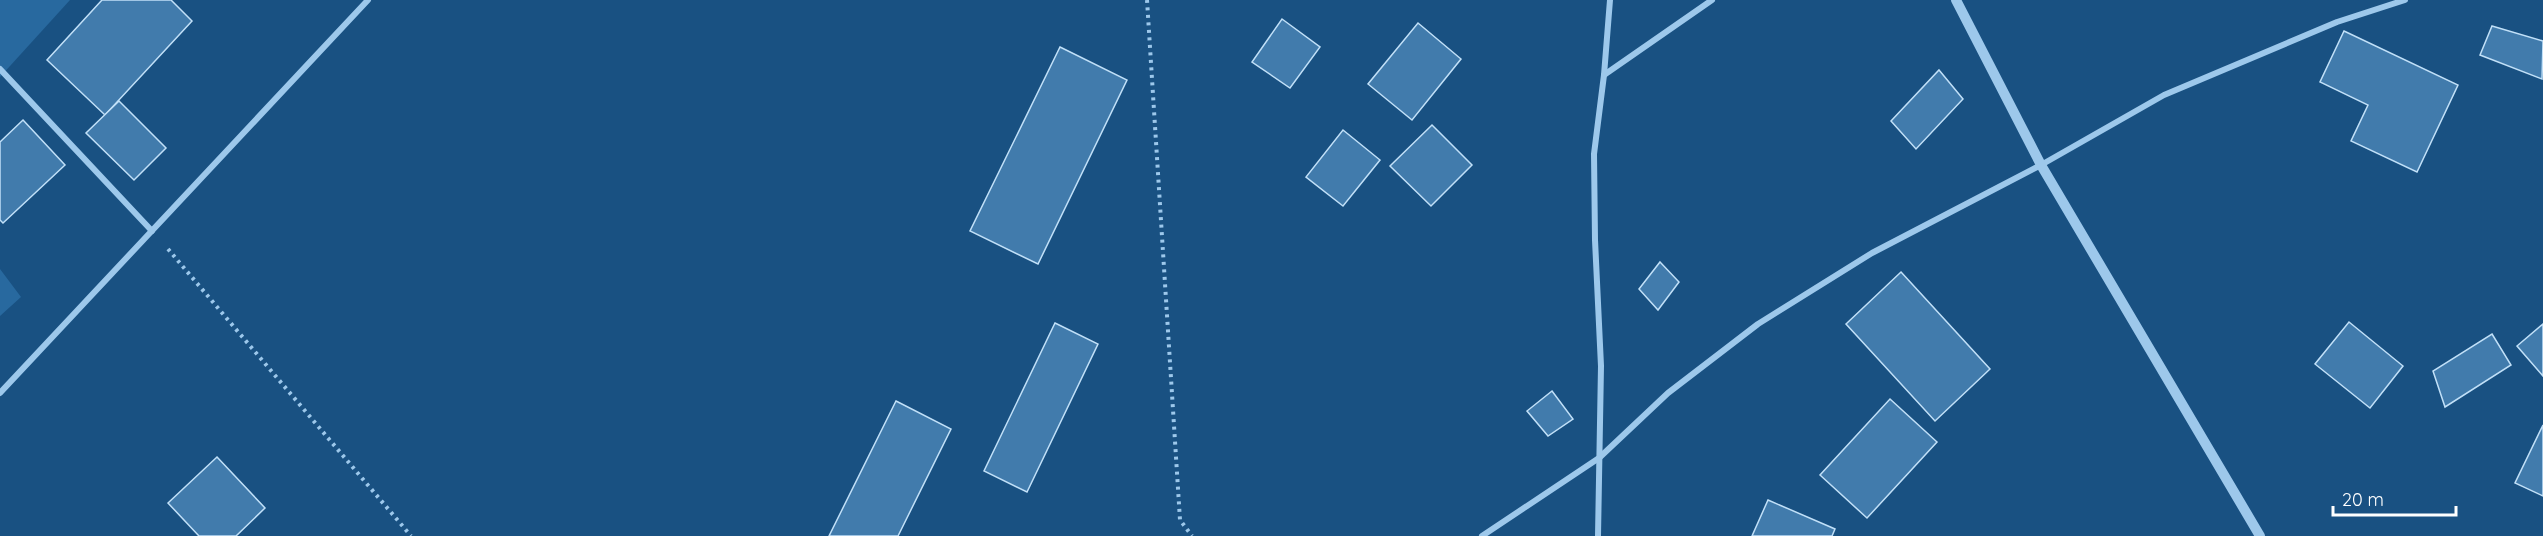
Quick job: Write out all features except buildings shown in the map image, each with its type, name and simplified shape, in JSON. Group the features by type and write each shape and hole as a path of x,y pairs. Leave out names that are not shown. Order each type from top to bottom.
{"street":[{"path":"0,393 368,0"},
{"path":"1598,536 1601,366 1595,240 1594,154 1610,0"},
{"path":"1604,75 1712,0"},
{"path":"1956,0 2041,165 2260,536"},
{"path":"1482,536 1599,458 1668,393 1758,324 1872,253 2041,165 2164,95 2337,22 2405,0"},
{"path":"0,69 152,231"}],"path":[{"path":"1147,0 1180,520 1192,536"},
{"path":"152,231 411,536"}],"shaded area":[{"path":"0,0 70,0 0,77"},
{"path":"0,269 21,297 0,316"}]}
